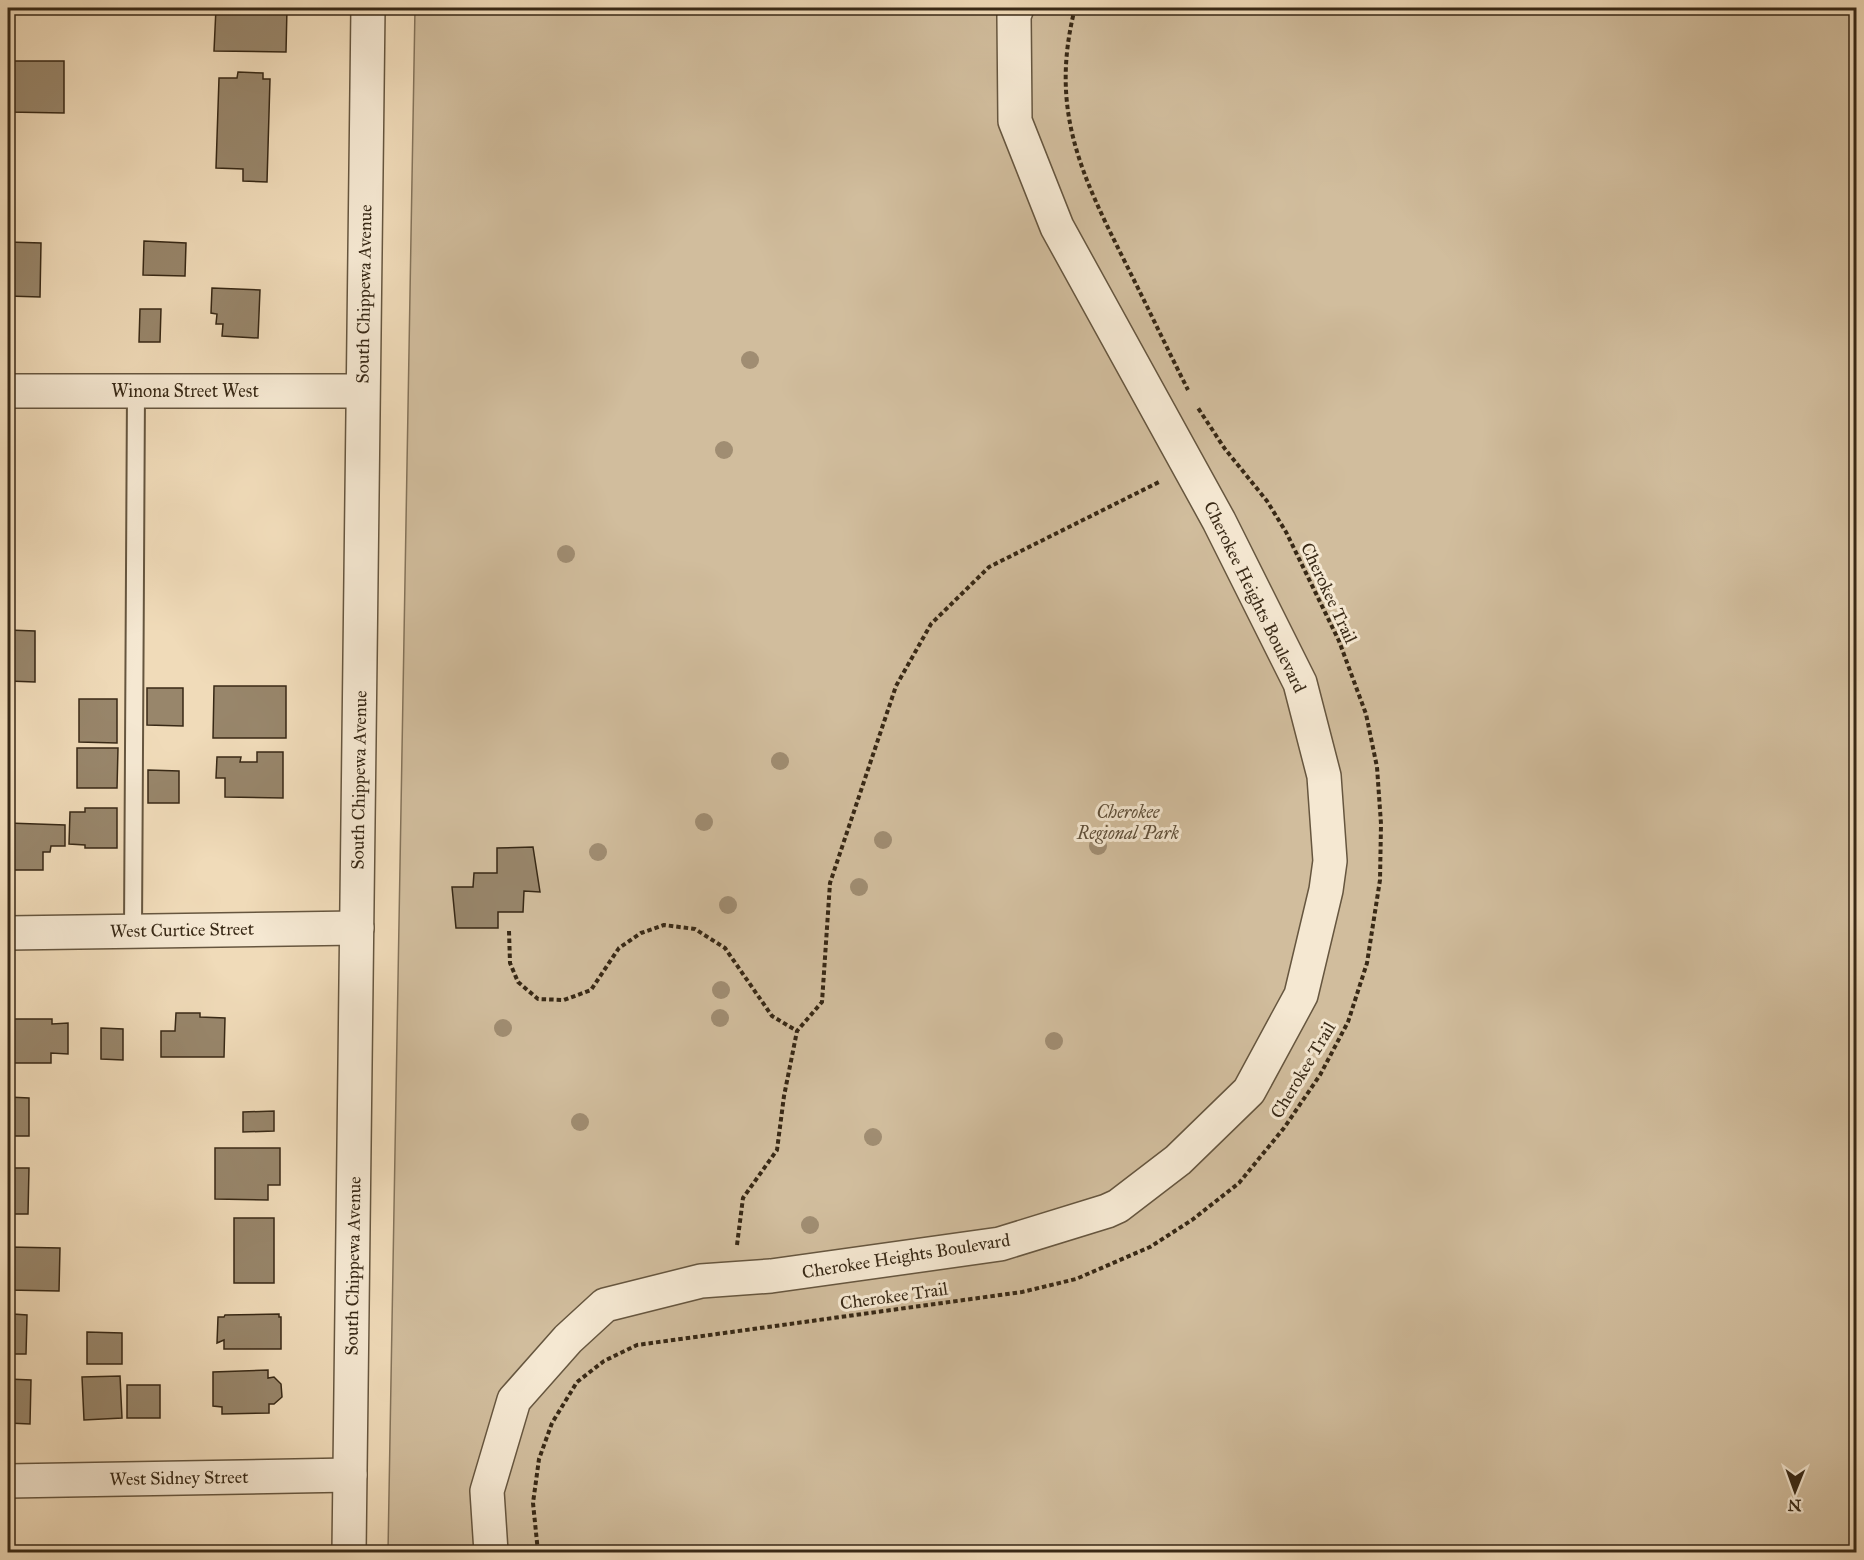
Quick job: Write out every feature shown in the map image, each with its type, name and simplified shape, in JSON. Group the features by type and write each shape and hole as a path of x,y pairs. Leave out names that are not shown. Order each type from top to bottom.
{"street":[{"name":"South Chippewa Avenue","path":"349,1552 368,8"},
{"name":"Cherokee Heights Boulevard","path":"491,1552 487,1491 514,1400 568,1339 605,1305 701,1281 771,1276 1000,1244 1107,1211 1118,1206 1178,1160 1249,1091 1301,995 1326,890 1330,861 1324,776 1300,683 1219,521 1058,227 1015,122 1014,16 1017,8"},
{"name":"Winona Street West","path":"8,391 362,391"},
{"name":"West Curtice Street","path":"8,933 357,928"},
{"name":"West Sidney Street","path":"8,1481 350,1475"}],"lane":[{"path":"132,930 136,391"}],"path":[{"path":"1075,8 1066,60 1066,93 1078,159 1092,195 1189,392"},
{"name":"Cherokee Trail","path":"538,1552 533,1503 539,1459 552,1423 578,1382 604,1361 637,1345 1022,1292 1076,1279 1150,1247 1192,1220 1239,1183 1284,1128 1320,1075 1348,1022 1367,963 1380,880 1381,824 1377,767 1366,714 1339,641 1286,532 1267,501 1225,449 1194,402"},
{"path":"736,1247 743,1198 777,1150 784,1096 797,1031 822,1002 830,884 896,686 931,624 989,567 1160,482"},
{"path":"508,931 510,963 518,982 538,999 564,1000 591,990 620,948 641,933 664,925 695,929 725,948 772,1016 797,1031"}],"green space":[{"name":"Cherokee Regional Park","path":"415,8 1856,8 1856,1552 388,1552"}],"building":[{"path":"216,8 287,8 286,52 214,51"},
{"path":"8,61 64,61 64,113 8,112"},
{"path":"238,72 263,73 263,79 270,79 267,182 243,181 243,169 216,168 219,78 237,78"},
{"path":"144,241 186,243 185,276 143,275"},
{"path":"8,242 41,243 40,297 8,296"},
{"path":"212,288 260,290 258,338 222,336 223,324 216,324 217,314 211,313"},
{"path":"140,309 161,309 160,342 139,342"},
{"path":"8,630 35,631 35,682 8,681"},
{"path":"214,686 286,686 286,738 213,738"},
{"path":"147,688 183,688 183,726 147,725"},
{"path":"79,699 117,699 117,743 79,742"},
{"path":"77,748 118,748 117,788 77,788"},
{"path":"257,752 283,752 283,798 225,797 225,778 216,778 217,757 241,757 240,762 257,762"},
{"path":"148,770 179,771 179,803 148,803"},
{"path":"85,808 117,808 117,848 85,848 85,845 69,844 70,812 85,812"},
{"path":"8,823 65,825 65,846 51,846 50,852 43,852 43,870 8,870"},
{"path":"533,847 540,892 524,891 523,912 498,912 498,928 456,928 452,887 473,887 474,873 497,873 497,848"},
{"path":"176,1013 200,1013 200,1017 225,1018 224,1057 161,1057 161,1031 175,1031"},
{"path":"8,1019 52,1019 52,1024 68,1023 68,1054 51,1053 51,1063 12,1063 8,1065"},
{"path":"101,1028 123,1029 123,1060 101,1059"},
{"path":"8,1097 29,1098 29,1136 8,1136"},
{"path":"274,1111 274,1131 243,1132 243,1112"},
{"path":"215,1148 280,1148 280,1185 268,1185 268,1200 215,1199"},
{"path":"8,1168 29,1168 28,1214 8,1214"},
{"path":"234,1218 274,1218 274,1283 234,1283"},
{"path":"8,1247 60,1248 59,1291 8,1290"},
{"path":"8,1301 13,1301 13,1314 27,1315 26,1354 8,1354"},
{"path":"279,1314 281,1317 281,1349 224,1349 224,1340 217,1343 218,1317"},
{"path":"87,1332 122,1333 122,1364 87,1364"},
{"path":"268,1370 268,1378 274,1377 281,1384 282,1397 274,1404 269,1404 269,1413 222,1414 222,1407 213,1406 213,1372"},
{"path":"120,1376 122,1418 84,1420 82,1377"},
{"path":"8,1379 31,1380 30,1424 8,1423"},
{"path":"127,1385 160,1385 160,1418 127,1418"}]}
